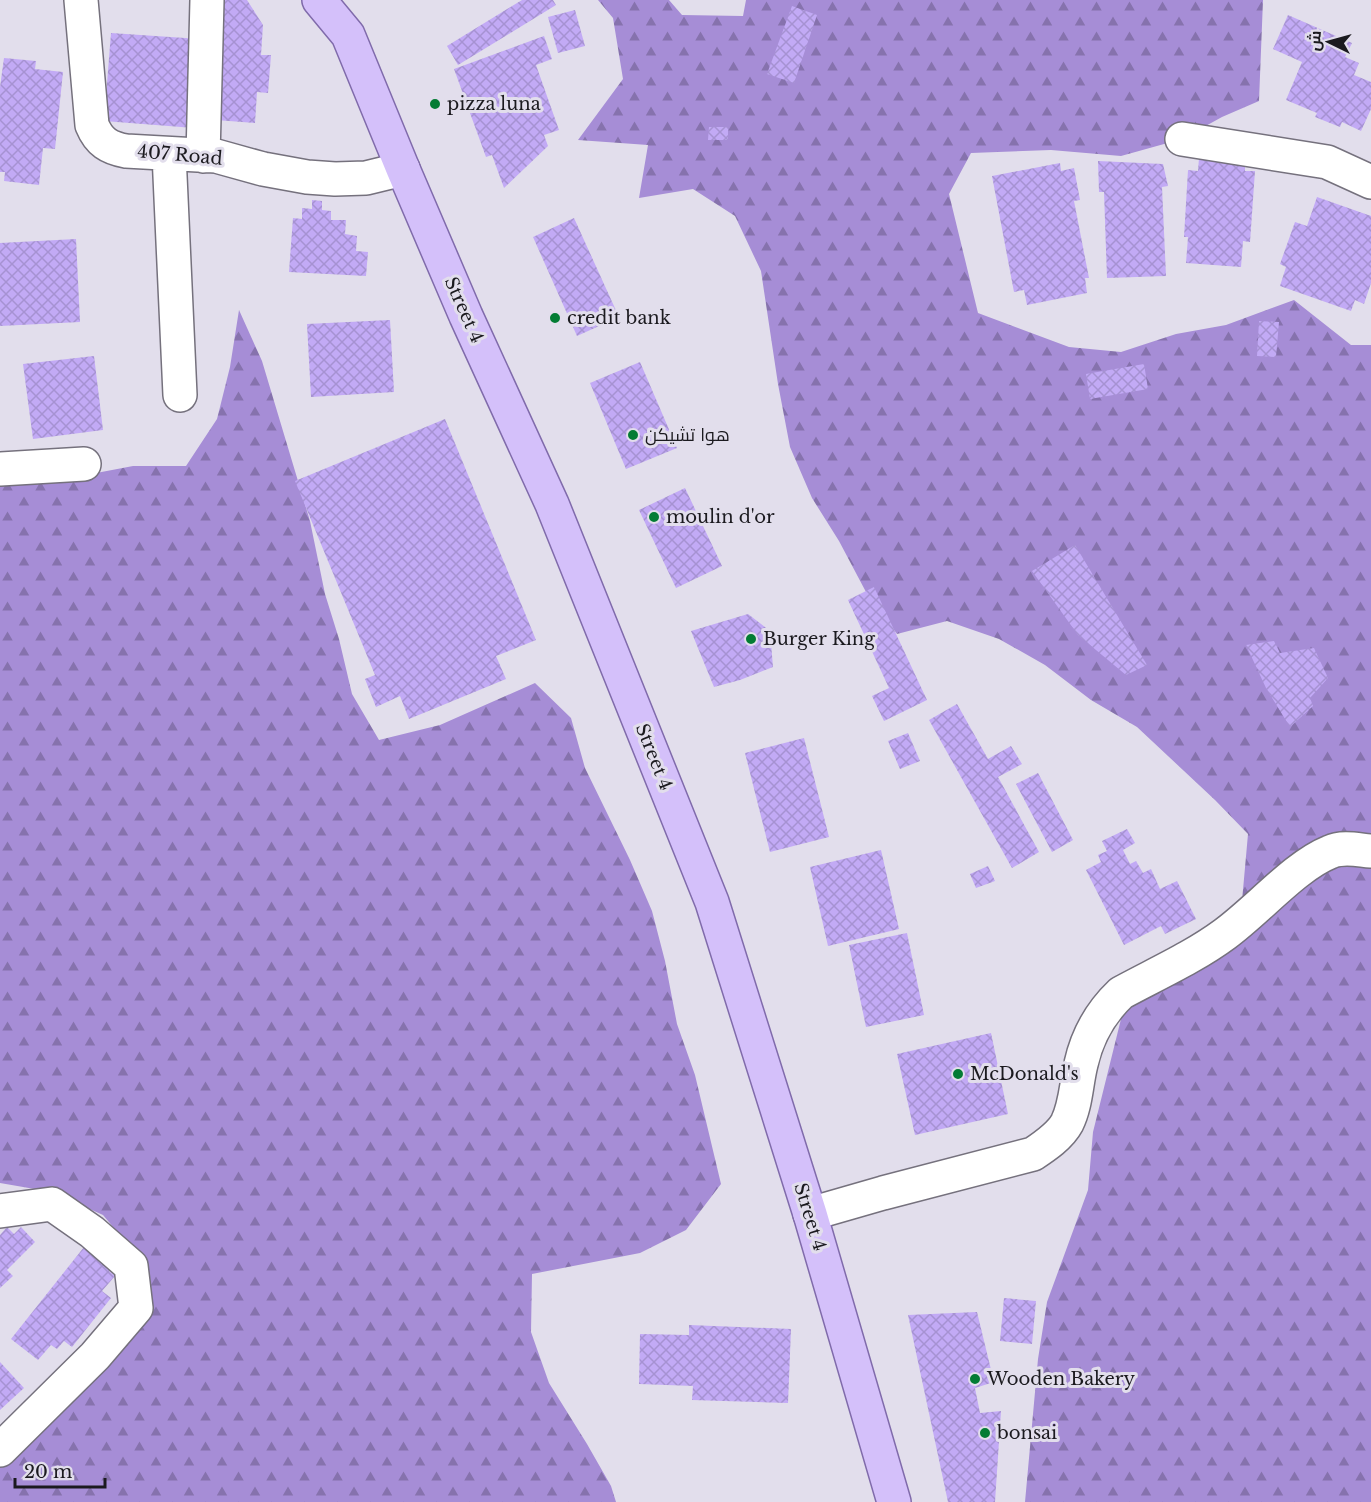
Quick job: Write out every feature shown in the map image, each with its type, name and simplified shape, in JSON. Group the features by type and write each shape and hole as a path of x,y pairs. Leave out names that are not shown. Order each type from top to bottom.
{"main road":[{"name":"Street 4","path":"319,0 348,35 466,316 552,504 712,902 810,1214 894,1502"},
{"name":"Street 4","path":"347,0 348,35"}],"street":[{"name":"407 Road","path":"81,0 92,125 96,135 111,148 203,156 326,179 366,178 403,170"},
{"path":"203,156 207,0"},
{"path":"1182,139 1327,162 1371,182"},
{"path":"169,154 180,395"},
{"path":"0,469 84,464"},
{"path":"810,1214 1033,1154 1066,1125 1074,1105 1081,1062 1089,1039 1098,1019 1121,993 1223,935 1250,915 1302,868 1318,858 1332,851 1345,849 1371,851"},
{"path":"0,1211 52,1204 92,1232 131,1266 136,1308 95,1356 0,1450"}],"green space":[{"path":"598,0 669,0 682,15 743,16 746,0 1263,0 1259,101 1222,117 1182,139 1121,156 1051,150 971,153 949,194 978,313 1069,347 1121,352 1176,334 1226,325 1294,300 1351,345 1371,345 1371,1502 1025,1502 1038,1359 1047,1302 1088,1190 1093,1132 1121,1019 1143,967 1203,946 1242,901 1248,834 1137,727 1091,700 1045,665 999,639 947,621 897,634 866,592 839,541 812,498 790,447 761,271 735,216 693,189 639,198 648,145 578,140 623,79 613,18"},
{"path":"239,310 262,361 310,521 325,594 352,694 379,740 440,725 535,683 571,718 585,768 652,911 665,961 677,1024 695,1075 721,1184 686,1230 640,1253 532,1274 531,1332 549,1383 611,1486 616,1502 0,1502 0,1439 109,1349 135,1253 103,1215 52,1192 0,1183 0,478 70,478 133,466 186,466 217,419 230,367"}],"building":[{"path":"223,0 247,0 263,25 261,55 271,55 268,93 257,92 255,123 216,120"},
{"path":"522,0 553,0 556,5 458,65 447,46"},
{"path":"792,6 817,15 794,83 767,74"},
{"path":"575,10 585,46 558,53 548,17"},
{"path":"1288,15 1352,43 1345,57 1359,63 1354,75 1371,82 1371,109 1361,131 1342,122 1340,127 1315,117 1317,113 1286,100 1302,62 1273,49"},
{"path":"111,33 200,39 194,128 104,121"},
{"path":"544,36 552,59 536,65 559,130 544,135 548,146 504,188 492,155 486,157 454,69"},
{"path":"4,58 36,61 35,69 63,72 55,149 43,148 39,185 4,181 5,172 0,172 0,87"},
{"path":"709,127 728,127 728,140 708,140"},
{"path":"1199,158 1245,161 1245,171 1255,171 1250,242 1243,241 1241,267 1186,263 1188,237 1184,237 1188,170 1198,171"},
{"path":"1098,161 1163,164 1168,186 1162,187 1166,276 1107,278 1104,192 1099,192"},
{"path":"1060,163 1061,171 1074,168 1080,200 1074,201 1089,278 1085,278 1087,293 1027,305 1024,290 1014,292 992,176"},
{"path":"1317,197 1371,216 1371,283 1364,304 1355,300 1351,311 1280,286 1286,267 1280,264 1295,222 1307,226"},
{"path":"312,200 322,201 322,210 331,211 331,220 346,220 345,234 357,236 356,251 368,252 366,276 289,272 293,218 302,219 302,208 312,209"},
{"path":"574,218 619,317 577,336 533,237"},
{"path":"76,239 80,322 0,326 0,243"},
{"path":"390,320 394,392 311,397 307,324"},
{"path":"1259,321 1279,322 1276,357 1257,356"},
{"path":"94,356 103,430 33,439 23,364"},
{"path":"640,362 677,448 626,469 590,383"},
{"path":"1144,364 1148,389 1090,399 1086,374"},
{"path":"445,419 536,640 496,656 506,679 409,719 400,696 376,707 365,679 375,675 295,481"},
{"path":"685,488 722,566 676,588 639,510"},
{"path":"1075,545 1147,665 1126,675 1078,635 1032,571"},
{"path":"874,587 927,700 884,721 872,696 889,688 848,600"},
{"path":"748,614 770,631 773,667 714,687 691,631"},
{"path":"1274,641 1280,653 1314,648 1328,678 1310,698 1313,706 1290,727 1266,688 1246,645"},
{"path":"957,704 988,759 1011,746 1022,764 998,777 1039,852 1012,868 929,720"},
{"path":"908,733 920,761 900,769 888,741"},
{"path":"804,738 829,837 770,852 745,753"},
{"path":"1038,773 1073,840 1052,852 1016,784"},
{"path":"1127,829 1135,843 1123,850 1130,864 1136,861 1143,873 1151,869 1160,889 1177,881 1196,919 1165,934 1161,926 1124,945 1086,870 1101,862 1098,855 1107,851 1102,841"},
{"path":"881,850 899,929 828,946 810,867"},
{"path":"988,866 995,881 976,888 970,874"},
{"path":"907,933 924,1015 866,1027 849,945"},
{"path":"991,1033 1008,1114 915,1135 897,1054"},
{"path":"7,1227 14,1234 21,1227 35,1242 7,1270 13,1276 0,1288 0,1235"},
{"path":"88,1242 115,1263 109,1271 115,1276 102,1291 111,1298 72,1347 64,1341 57,1349 51,1345 38,1360 11,1339"},
{"path":"1004,1298 1036,1301 1032,1344 1000,1341"},
{"path":"977,1312 994,1382 975,1388 980,1413 1001,1411 995,1502 948,1502 908,1315"},
{"path":"689,1325 791,1329 788,1403 692,1400 693,1386 639,1384 640,1334 689,1335"},
{"path":"0,1362 24,1388 0,1410"}],"place":[{"name":"pizza luna","path":"435,104"},
{"name":"credit bank","path":"555,318"},
{"name":"هوا تشيكن","path":"633,435"},
{"name":"moulin d'or","path":"654,517"},
{"name":"Burger King","path":"751,639"},
{"name":"McDonald's","path":"958,1074"},
{"name":"Wooden Bakery","path":"975,1379"},
{"name":"bonsai","path":"985,1433"}]}
